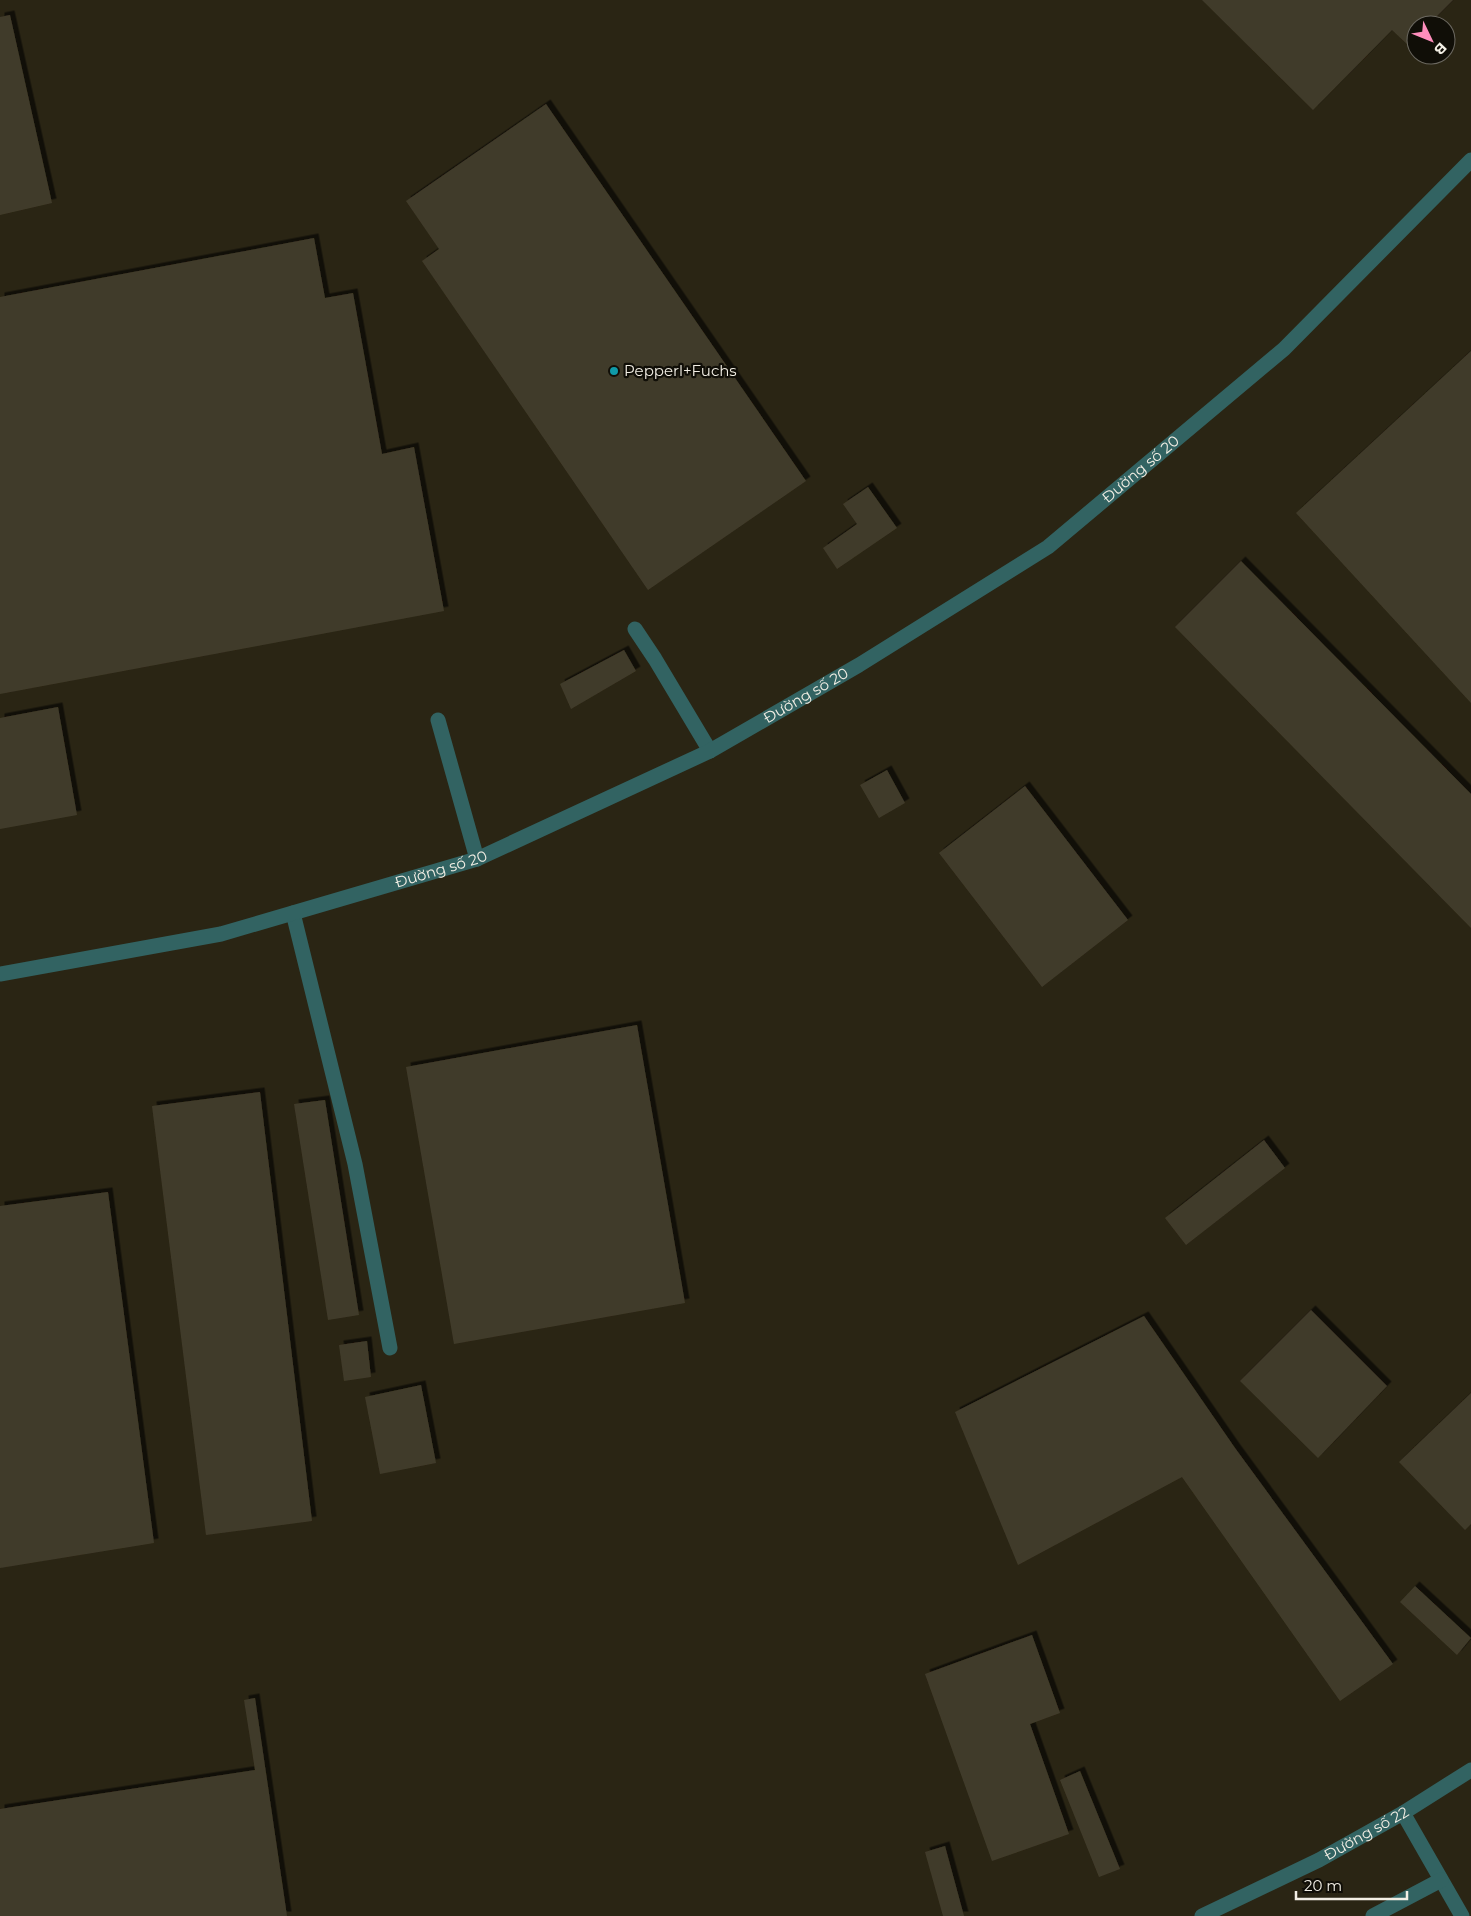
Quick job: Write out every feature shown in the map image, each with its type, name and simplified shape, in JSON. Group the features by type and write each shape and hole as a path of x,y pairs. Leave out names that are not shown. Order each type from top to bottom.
{"street":[{"name":"Đường số 20","path":"0,974 221,934 477,859 710,751 859,665 1048,547 1284,349 1471,160"},
{"path":"635,629 656,659 710,751"},
{"path":"438,720 477,859"},
{"path":"292,913 355,1164 390,1348"},
{"name":"Đường số 22","path":"1202,1916 1319,1860 1403,1813 1471,1770"},
{"path":"1403,1813 1462,1916"},
{"path":"1373,1916 1442,1880"}],"building":[{"path":"1202,0 1453,0 1438,15 1406,15 1406,43 1392,30 1313,110"},
{"path":"10,15 52,203 0,215 0,17"},
{"name":"Pepperl+Fuchs","path":"546,104 806,481 648,590 422,261 439,249 406,201"},
{"path":"314,238 325,298 353,293 382,454 414,447 444,611 0,694 0,297"},
{"path":"1471,351 1471,703 1296,513"},
{"path":"868,487 897,528 837,569 823,548 857,524 843,504"},
{"path":"1241,561 1471,794 1471,928 1175,627"},
{"path":"624,650 636,671 571,709 560,684"},
{"path":"58,707 77,815 0,829 0,718"},
{"path":"887,770 905,803 879,818 860,785"},
{"path":"1025,786 1128,920 1042,987 939,853"},
{"path":"637,1025 685,1303 454,1344 406,1067"},
{"path":"260,1092 312,1521 206,1535 152,1106"},
{"path":"325,1100 359,1315 328,1320 294,1104"},
{"path":"1264,1140 1285,1168 1186,1245 1165,1218"},
{"path":"108,1192 154,1543 0,1568 0,1206"},
{"path":"1311,1310 1387,1386 1318,1458 1240,1381"},
{"path":"1144,1316 1235,1448 1393,1664 1340,1701 1182,1477 1018,1565 955,1412"},
{"path":"367,1341 371,1377 344,1381 339,1345"},
{"path":"421,1385 436,1463 380,1474 365,1397"},
{"path":"1471,1393 1471,1524 1465,1530 1399,1462"},
{"path":"1415,1586 1471,1638 1457,1655 1400,1602"},
{"path":"1032,1635 1060,1713 1030,1724 1069,1834 992,1861 925,1674"},
{"path":"255,1698 287,1916 0,1916 0,1809 255,1770 244,1700"},
{"path":"1080,1771 1120,1869 1099,1877 1060,1780"},
{"path":"945,1846 964,1916 943,1916 925,1852"}],"place":[{"name":"Pepperl+Fuchs","path":"614,371"}]}
